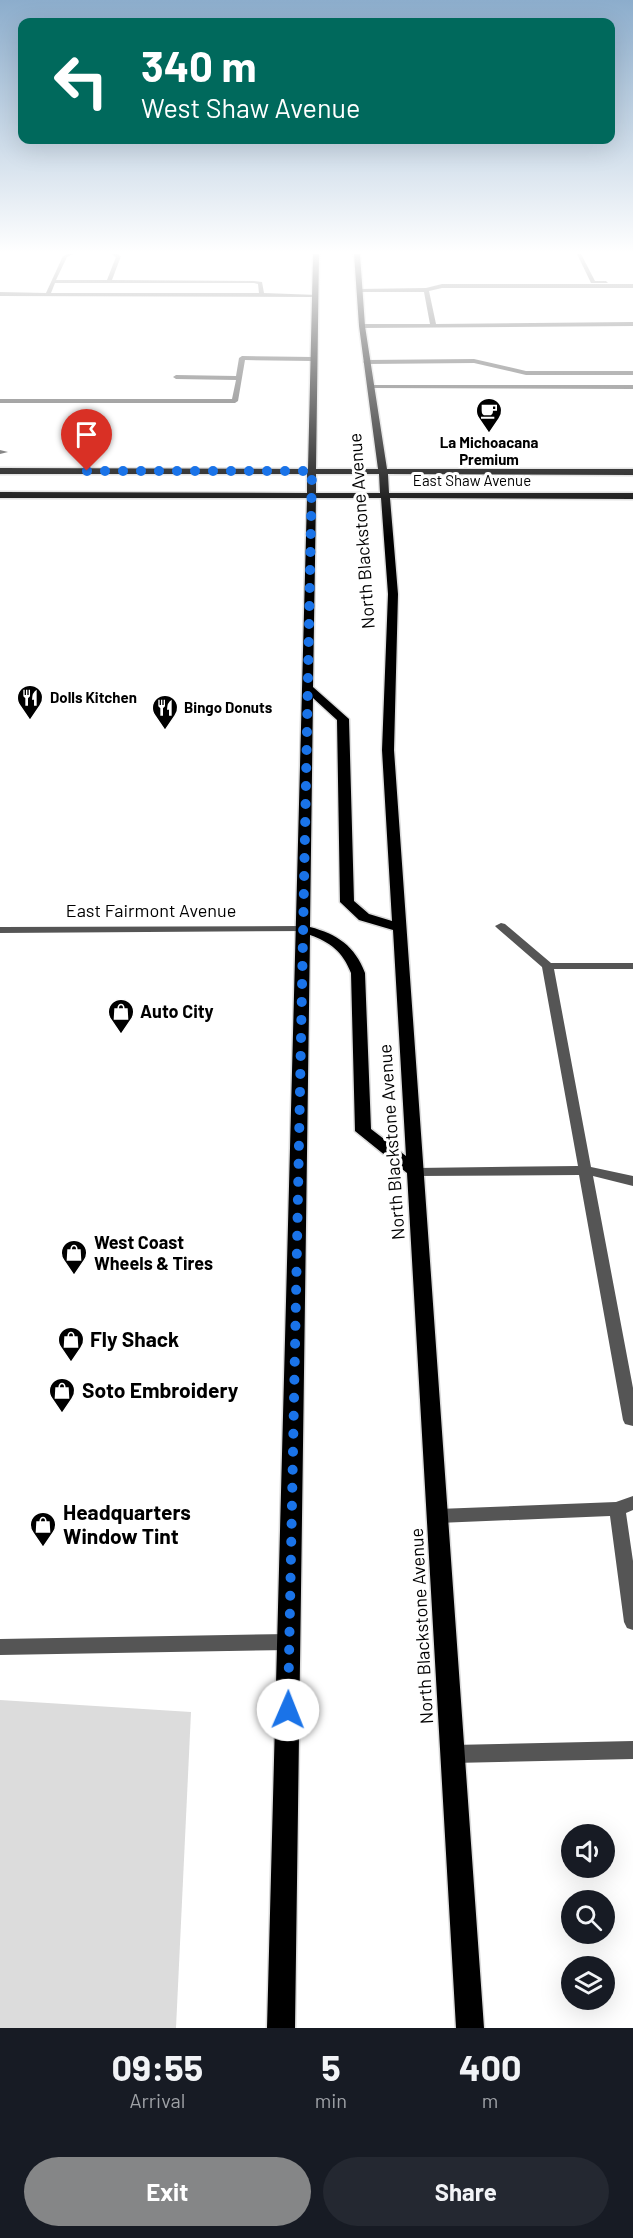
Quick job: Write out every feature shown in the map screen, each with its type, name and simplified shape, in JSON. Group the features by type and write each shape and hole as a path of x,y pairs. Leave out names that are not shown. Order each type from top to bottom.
{"main road":[{"path":"281,2028 313,349"},
{"name":"North Blackstone Avenue","path":"365,349 383,471 393,594 388,750 470,2028"},
{"name":"East Shaw Avenue","path":"0,471 633,472"},
{"name":"East Shaw Avenue","path":"0,495 633,496"},
{"path":"308,688 343,719 347,902 357,915 378,923 400,927"},
{"path":"303,929 322,934 337,942 349,950 354,959 358,973 363,1131 416,1172"}],"street":[{"path":"0,401 236,401 242,358 313,359"},
{"path":"366,362 474,360 526,373 633,373"},
{"path":"176,377 239,378"},
{"path":"371,387 633,387"},
{"path":"501,926 548,966 631,1420"},
{"name":"East Fairmont Avenue","path":"0,930 303,929"},
{"path":"548,966 633,966"},
{"path":"416,1172 586,1170 633,1182"},
{"path":"438,1516 625,1506 633,1622"},
{"path":"0,1647 290,1642"},
{"path":"453,1754 633,1750"}],"shaded area":[{"path":"0,1700 191,1712 176,2028 0,2028"}],"place":[{"name":"La Michoacana Premium","path":"489,434"},
{"name":"Dolls Kitchen","path":"30,721"},
{"name":"Bingo Donuts","path":"165,731"},
{"name":"Auto City","path":"121,1035"},
{"name":"West Coast Wheels & Tires","path":"74,1276"},
{"name":"Fly Shack","path":"71,1363"},
{"name":"Soto Embroidery","path":"62,1414"},
{"name":"Headquarters Window Tint","path":"43,1548"}],"route":[{"path":"87,471 312,471 288,1710"}]}
